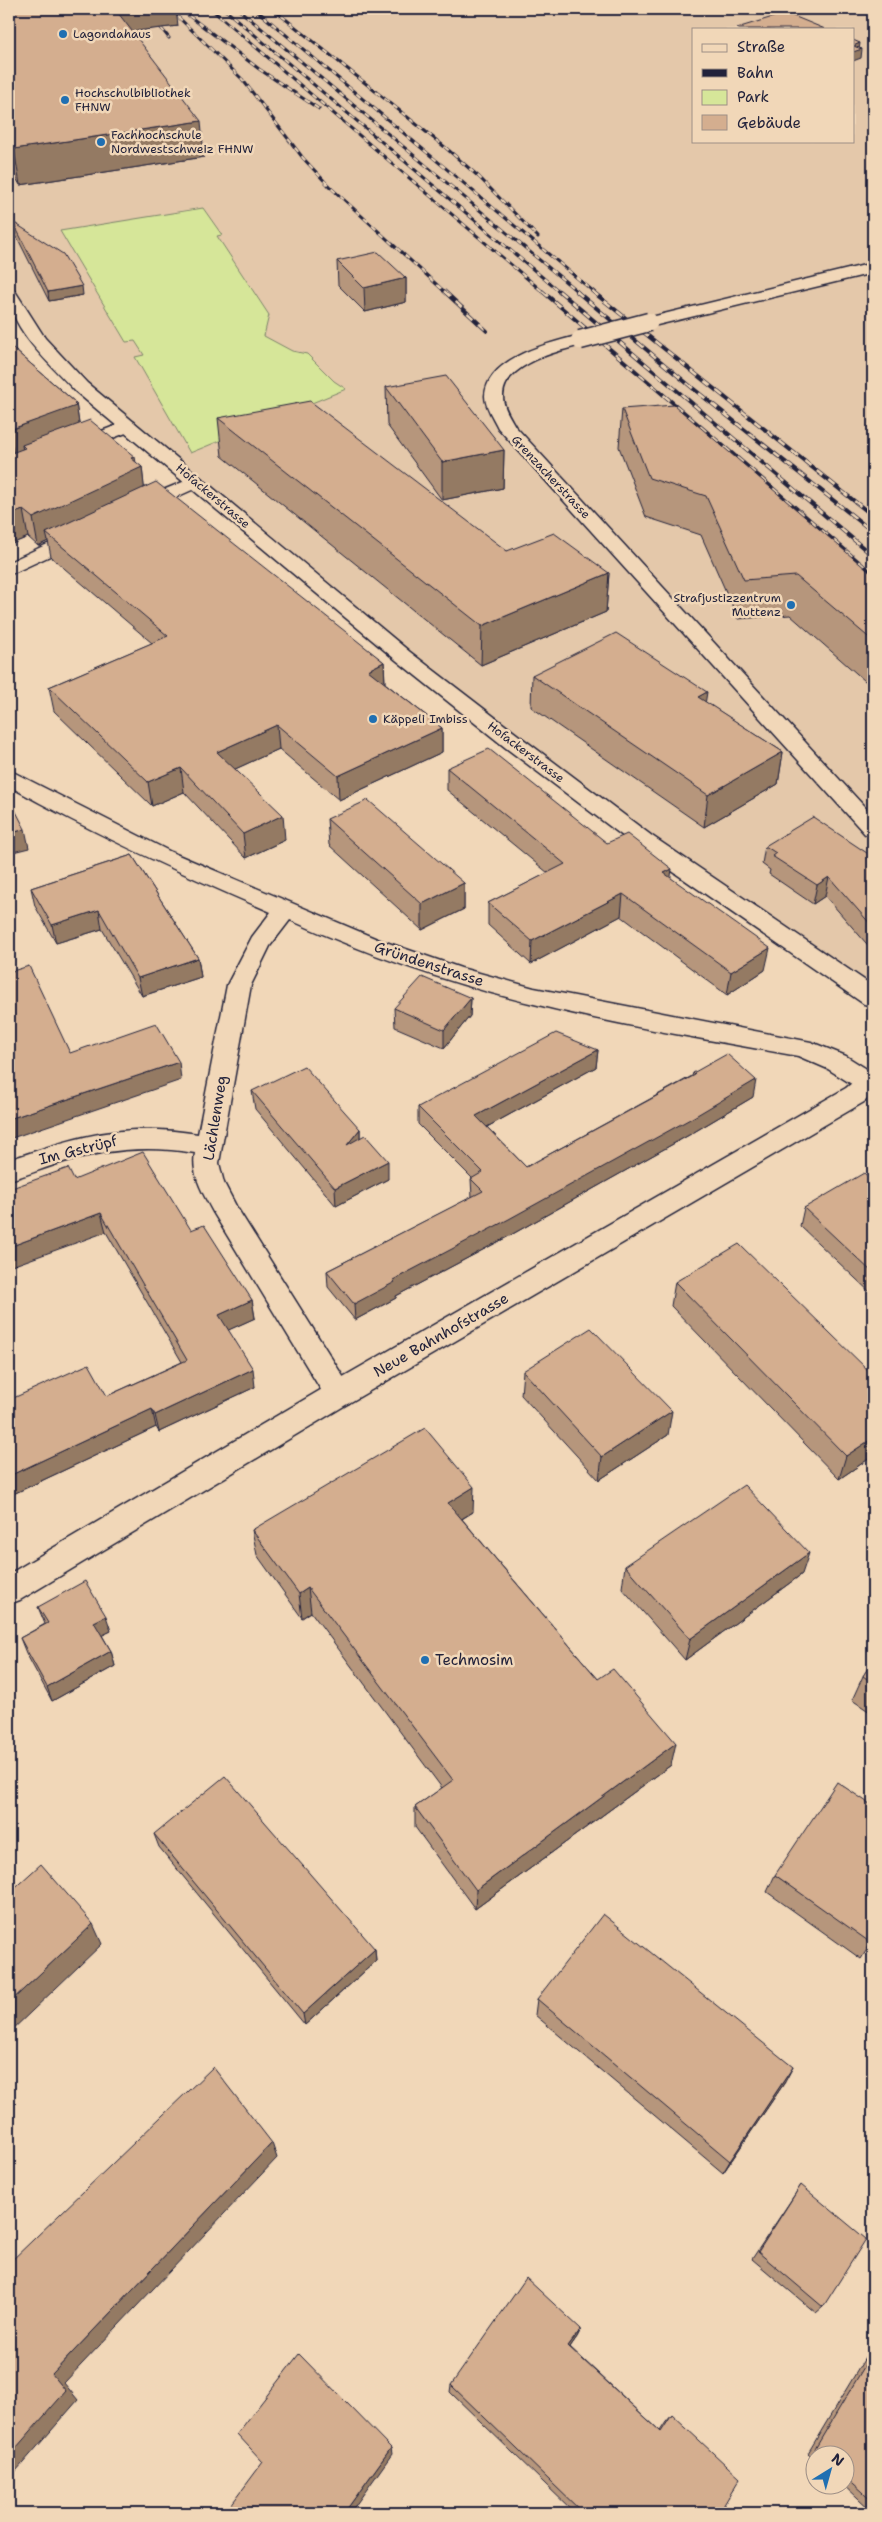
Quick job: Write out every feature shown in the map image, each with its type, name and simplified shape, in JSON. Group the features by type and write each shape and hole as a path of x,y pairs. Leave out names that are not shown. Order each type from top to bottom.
{"street":[{"name":"Grenzacherstrasse","path":"873,268 649,322 546,350 523,360 505,371 495,388 494,397 507,428 873,829"},
{"name":"Hofackerstrasse","path":"9,294 27,326 52,357 81,387 402,656 644,841 873,998"},
{"path":"9,472 128,426"},
{"path":"124,514 195,482"},
{"path":"9,569 98,526"},
{"name":"Gründenstrasse","path":"9,777 75,814 163,857 285,911 369,945 454,974 534,996 635,1018 802,1048 829,1057 872,1082"},
{"name":"Lächlenweg","path":"285,911 260,942 239,985 206,1163 211,1182 232,1220 339,1394"},
{"name":"Neue Bahnhofstrasse","path":"9,1590 339,1394 854,1095 872,1082"},
{"name":"Im Gstrüpf","path":"9,1170 94,1144 133,1138 171,1138 209,1145"}],"shaded area":[{"path":"9,9 873,9 873,998 644,841 514,743 81,387 27,325 9,294"}],"green space":[{"path":"203,208 222,235 217,236 269,315 264,336 292,351 307,354 334,381 346,389 190,453 135,357 144,355 135,341 126,342 60,231"}],"building":[{"path":"9,9 115,9 201,121 14,149 9,140"},
{"path":"786,13 823,28 737,28"},
{"path":"854,46 862,49 854,52"},
{"path":"13,222 63,254 82,286 48,292"},
{"path":"378,252 406,278 364,288 337,261"},
{"path":"9,345 76,403 74,404 76,406 9,430"},
{"path":"446,376 504,450 442,462 386,387"},
{"path":"310,401 507,551 554,533 609,573 482,626 218,418"},
{"path":"674,405 873,575 873,641 796,576 744,580 706,496 649,478 622,409"},
{"path":"90,420 135,457 131,458 142,467 33,518 23,510 9,515 9,454 25,448 22,445"},
{"path":"156,482 384,662 368,670 442,728 338,776 277,725 217,752 283,815 243,834 181,768 148,782 49,687 168,636 46,533"},
{"path":"616,633 707,692 698,697 783,752 708,795 532,675"},
{"path":"489,749 607,843 627,834 672,869 664,873 770,948 731,972 623,894 532,941 488,903 565,864 447,768"},
{"path":"9,798 25,829 9,834"},
{"path":"368,800 464,883 422,904 327,819"},
{"path":"813,817 873,857 873,927 829,877 817,885 772,856 776,853 765,846"},
{"path":"132,855 198,958 138,978 99,910 52,925 31,888"},
{"path":"29,966 70,1053 156,1023 179,1062 9,1119 9,972"},
{"path":"422,977 471,998 444,1030 394,1008"},
{"path":"556,1033 598,1050 476,1116 526,1167 695,1075 693,1073 727,1054 756,1080 692,1118 509,1219 393,1280 395,1282 354,1304 327,1271 483,1191 471,1179 483,1172 418,1107"},
{"path":"304,1066 360,1129 347,1145 365,1135 388,1161 335,1188 252,1091"},
{"path":"143,1152 191,1230 204,1225 252,1300 219,1315 253,1369 155,1415 152,1409 9,1476 9,1400 89,1364 107,1396 187,1360 101,1213 9,1247 9,1189 68,1168 74,1180"},
{"path":"864,1173 873,1181 873,1273 804,1208"},
{"path":"739,1244 873,1375 873,1438 846,1456 675,1282"},
{"path":"591,1328 672,1411 602,1457 523,1371"},
{"path":"425,1428 474,1487 448,1503 598,1679 613,1669 676,1743 476,1890 415,1807 453,1780 308,1588 299,1594 252,1530"},
{"path":"744,1485 809,1553 690,1639 625,1566"},
{"path":"85,1581 106,1616 94,1622 111,1651 47,1687 20,1638 48,1623 38,1607"},
{"path":"873,1660 873,1683 863,1676"},
{"path":"225,1776 375,1949 303,2014 154,1834"},
{"path":"837,1782 873,1806 873,1939 871,1943 775,1875"},
{"path":"41,1864 93,1924 9,2003 9,1893"},
{"path":"603,1914 793,2067 730,2161 537,1999"},
{"path":"213,2067 272,2143 52,2374 66,2391 9,2456 9,2263"},
{"path":"801,2185 866,2239 823,2307 758,2252"},
{"path":"526,2278 581,2329 568,2346 661,2432 672,2415 740,2478 719,2513 583,2513 451,2385"},
{"path":"873,2352 873,2501 854,2484 854,2444 818,2444"},
{"path":"299,2354 391,2448 344,2513 225,2513 263,2462 237,2434"}],"railway":[{"path":"170,9 242,79 303,158 330,187 445,292"},
{"path":"180,9 259,69 319,109"},
{"path":"211,9 543,292"},
{"path":"224,9 560,292"},
{"path":"238,9 578,292"},
{"path":"255,9 594,292"},
{"path":"273,9 446,148 479,177 538,237"},
{"path":"161,28 169,38"},
{"path":"444,291 487,331"},
{"path":"542,291 873,574"},
{"path":"559,291 873,556"},
{"path":"576,291 695,390 873,532"},
{"path":"592,291 873,516"}],"place":[{"name":"Lagondahaus","path":"63,34"},
{"name":"Hochschulbibliothek FHNW","path":"65,100"},
{"name":"Fachhochschule Nordwestschweiz FHNW","path":"101,142"},
{"name":"Strafjustizzentrum Muttenz","path":"791,605"},
{"name":"Käppeli Imbiss","path":"373,719"},
{"name":"Techmosim","path":"425,1660"}]}
